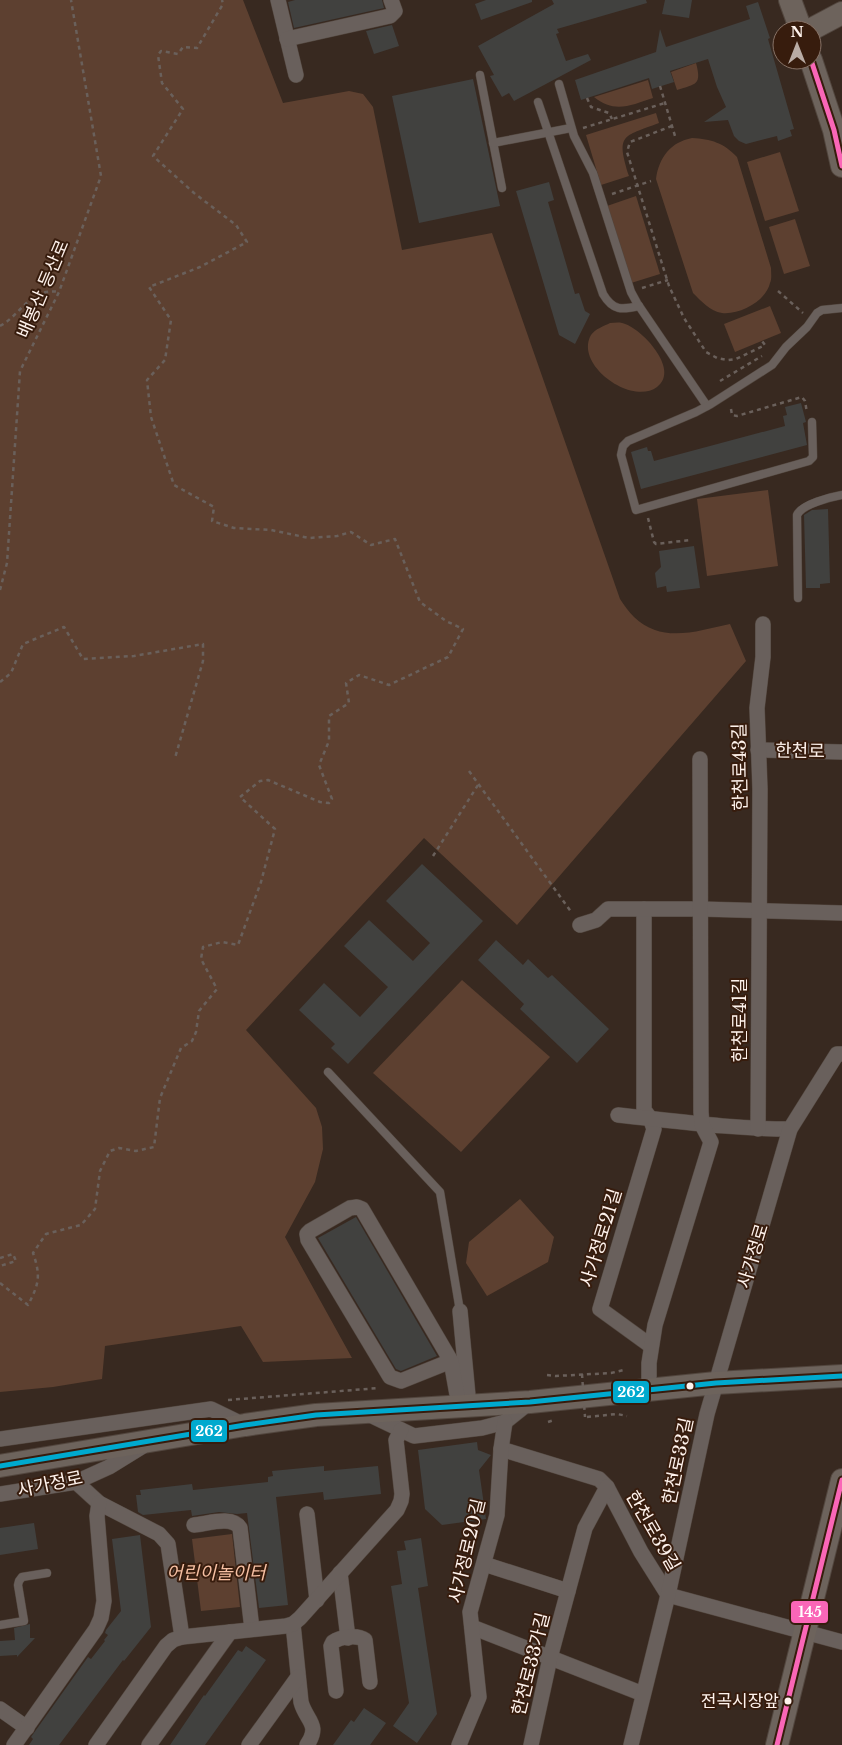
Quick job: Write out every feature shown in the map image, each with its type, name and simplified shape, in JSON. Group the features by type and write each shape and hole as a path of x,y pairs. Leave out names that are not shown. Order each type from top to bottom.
{"main road":[{"path":"790,0 797,20"},
{"path":"822,25 842,14"},
{"path":"822,30 842,29"},
{"path":"814,70 834,130 842,166"},
{"name":"사가정로","path":"0,1466 316,1416 530,1402 716,1383 842,1376"},
{"path":"776,1745 842,1480"}],"street":[{"path":"278,0 296,75"},
{"path":"287,39 390,16 395,11 392,0"},
{"name":"한천로43길","path":"759,911 760,789 757,708 763,657 763,624"},
{"name":"한천로","path":"758,750 842,752"},
{"path":"649,1389 649,1363 655,1325 711,1142 702,1125 700,759"},
{"path":"580,924 596,920 608,909 701,909 842,913"},
{"path":"644,909 644,1110 650,1118"},
{"name":"한천로41길","path":"758,1129 759,911"},
{"path":"618,1115 702,1125 790,1129 837,1054 842,1054"},
{"name":"사가정로21길","path":"650,1118 654,1129 600,1309 651,1346"},
{"name":"사가정로","path":"716,1383 790,1129"},
{"path":"451,1361 401,1381 390,1377 308,1240 307,1234 350,1208 357,1207 362,1209 451,1361 464,1406"},
{"path":"460,1311 464,1406"},
{"name":"한천로33길","path":"631,1745 668,1594 707,1414 716,1383"},
{"path":"362,1412 414,1436 482,1428 505,1422 530,1402"},
{"path":"0,1439 212,1409 245,1426"},
{"name":"사가정로20길","path":"460,1745 479,1696 471,1604 497,1516 501,1450 505,1422"},
{"path":"96,1745 163,1650 173,1640 182,1636 294,1624 397,1510 402,1494 396,1440 401,1430"},
{"name":"사가정로","path":"0,1494 76,1482 109,1467 151,1441"},
{"name":"한천로39길","path":"501,1450 598,1479 606,1487 640,1552 668,1594 842,1642"},
{"path":"76,1482 99,1503 159,1534 168,1544 182,1636"},
{"name":"한천로33가길","path":"531,1745 550,1658 585,1528 606,1487"},
{"path":"14,1745 96,1629 101,1618 104,1600 97,1516 99,1503"},
{"path":"307,1514 316,1600"},
{"path":"194,1526 231,1521 238,1524 252,1629"},
{"path":"484,1564 568,1591"},
{"path":"340,1574 348,1638"},
{"path":"294,1624 303,1709 314,1727 314,1734 307,1745"},
{"path":"472,1627 643,1694"},
{"path":"148,1745 230,1632"},
{"path":"336,1690 332,1646 336,1640 359,1636 365,1640 370,1682"},
{"path":"249,1745 298,1676"},
{"path":"0,1709 27,1728"}],"lane":[{"path":"480,76 502,188"},
{"path":"559,84 572,130 591,168 631,292 707,406"},
{"path":"538,102 603,294 606,300 618,308 624,310 639,306"},
{"path":"493,143 572,130"},
{"path":"810,420 812,457 809,461 636,510 622,455 623,446 628,441 707,406 772,365 786,347 807,327 817,313 822,310 842,308"},
{"path":"798,598 798,511 804,507 842,495"},
{"path":"328,1072 440,1192 460,1311"},
{"path":"0,1625 24,1621 18,1584 20,1579 22,1577 47,1573"}],"path":[{"name":"배봉산 등산로","path":"0,590 7,563 20,371 59,292 101,176 71,0"},
{"path":"0,1284 28,1305 37,1287 38,1267 33,1253 46,1234 82,1225 95,1209 100,1171 110,1151 119,1148 136,1151 154,1147 160,1098 181,1048 192,1041 196,1032 199,1010 217,989 201,959 204,947 222,942 238,945 261,882 275,830 240,797 260,781 268,780 320,802 329,803 332,799 319,765 329,741 329,716 349,703 346,683 359,675 389,685 448,657 463,629 446,621 420,602 395,539 372,545 351,532 337,536 309,538 271,530 234,528 212,521 214,507 174,485 151,417 147,380 165,360 171,320 149,287 200,266 247,242 236,225 153,156 183,109 162,83 158,55 161,51 178,54 183,48 196,48 223,4 222,0"},
{"path":"660,86 675,136"},
{"path":"587,98 591,107 609,113 612,120"},
{"path":"572,130 612,120 665,103"},
{"path":"672,126 632,140 629,144 628,154 668,280 684,318 706,352 712,356 722,360 736,359 765,345 762,341"},
{"path":"601,197 651,181"},
{"path":"631,292 668,280"},
{"path":"778,290 804,314"},
{"path":"0,326 13,318 22,306 34,297 51,291 59,292"},
{"path":"730,409 732,415 737,416 802,397 810,420"},
{"path":"646,506 656,544 690,540"},
{"path":"0,682 11,674 23,644 64,627 83,659 134,656 203,644 203,661 175,758"},
{"path":"469,772 580,924"},
{"path":"433,856 478,785"},
{"path":"0,1258 13,1254 16,1261 0,1266"},
{"path":"547,1375 611,1373 624,1370"},
{"path":"582,1374 585,1417 617,1414 627,1416"},
{"path":"212,1409 216,1404 230,1399 383,1387"},
{"path":"548,1422 556,1419"}],"green space":[{"path":"0,0 243,0 283,103 349,91 363,94 373,107 402,250 492,233 620,599 628,611 645,625 668,633 693,632 730,624 746,661 517,925 424,838 246,1030 316,1108 322,1127 323,1149 315,1182 285,1237 352,1358 263,1362 241,1326 105,1346 102,1379 53,1387 0,1392"},
{"path":"696,63 698,80 693,85 677,90 671,72"},
{"path":"648,80 653,98 616,107 594,97"},
{"path":"656,113 659,123 637,131 625,139 623,152 629,176 601,185 586,135"},
{"path":"692,138 705,139 717,143 727,148 737,157 771,268 771,281 768,290 751,306 737,312 722,313 714,310 693,293 656,179 660,164 667,152 678,143"},
{"path":"780,152 799,211 765,221 747,162"},
{"path":"636,196 660,274 631,283 607,206"},
{"path":"795,219 810,266 784,274 769,227"},
{"path":"770,306 781,333 735,352 724,324"},
{"path":"610,323 630,326 639,332 656,350 664,370 663,380 657,387 646,391 634,391 621,387 598,370 591,358 588,347 591,335"},
{"path":"768,490 778,566 707,576 697,499"},
{"path":"462,980 550,1057 461,1152 373,1073"},
{"path":"520,1199 554,1237 548,1262 487,1296 466,1263 469,1242"},
{"name":"어린이놀이터","path":"232,1534 240,1607 201,1611 192,1539"}],"building":[{"path":"295,0 382,0 384,8 294,28 288,2"},
{"path":"486,0 532,0 532,2 481,20 475,4"},
{"path":"552,0 646,0 647,3 557,29 559,33 556,34 566,61 588,54 591,60 514,101 509,93 502,97 490,76 494,75 478,46 554,4"},
{"path":"665,0 692,0 689,18 662,14"},
{"path":"758,2 770,38 768,39 772,53 772,70 777,70 794,129 790,130 792,136 778,141 777,136 746,144 734,136 728,120 704,122 726,107 708,59 670,71 674,82 652,89 649,78 581,100 575,80 656,52 660,29 666,47 750,19 746,6"},
{"path":"392,25 399,46 374,54 366,31"},
{"path":"473,79 500,206 419,223 392,96"},
{"path":"549,182 554,200 548,202 575,294 579,293 585,311 590,314 575,344 559,335 516,191"},
{"path":"801,403 806,422 803,423 807,445 641,489 631,452 647,447 648,451 651,451 654,461 785,426 783,416 787,415 785,407"},
{"path":"828,509 830,583 820,584 820,588 806,588 804,515 812,510"},
{"path":"694,546 700,588 667,592 666,586 657,588 655,573 661,567 659,551"},
{"path":"422,864 483,921 348,1064 331,1048 335,1044 299,1010 324,983 360,1017 388,987 344,946 369,920 413,961 430,943 386,901"},
{"path":"496,940 523,965 528,959 548,978 552,975 609,1029 577,1063 520,1009 524,1004 478,960"},
{"path":"356,1217 437,1356 401,1371 396,1369 318,1238"},
{"path":"477,1442 478,1450 491,1455 479,1470 486,1519 442,1525 425,1509 418,1450"},
{"path":"324,1466 324,1471 378,1466 381,1494 324,1500 323,1492 276,1497 288,1605 259,1608 247,1513 219,1512 192,1516 191,1510 143,1515 138,1512 136,1495 141,1495 140,1490 192,1484 193,1490 268,1482 268,1477 273,1476 272,1471"},
{"path":"34,1523 38,1549 0,1555 0,1528"},
{"path":"140,1535 151,1627 123,1660 59,1745 29,1745 33,1739 31,1737 88,1657 91,1659 105,1641 108,1635 105,1633 106,1630 121,1611 112,1539"},
{"path":"421,1538 428,1586 418,1588 437,1714 417,1743 393,1726 409,1703 391,1586 402,1584 397,1551 406,1550 404,1541"},
{"path":"30,1624 30,1638 35,1638 17,1657 17,1655 0,1656 0,1641 15,1640 14,1628"},
{"path":"246,1646 266,1660 205,1745 170,1745 238,1650 242,1652"},
{"path":"364,1708 386,1723 370,1745 333,1745 351,1720 354,1722"}],"transit line":[{"name":"145","path":"814,70 834,130 842,166"},
{"name":"262","path":"0,1466 316,1415 530,1402 716,1383 842,1376"},
{"name":"145","path":"777,1745 842,1480"}],"place":[{"name":"전곡시장앞","path":"788,1701"}]}
